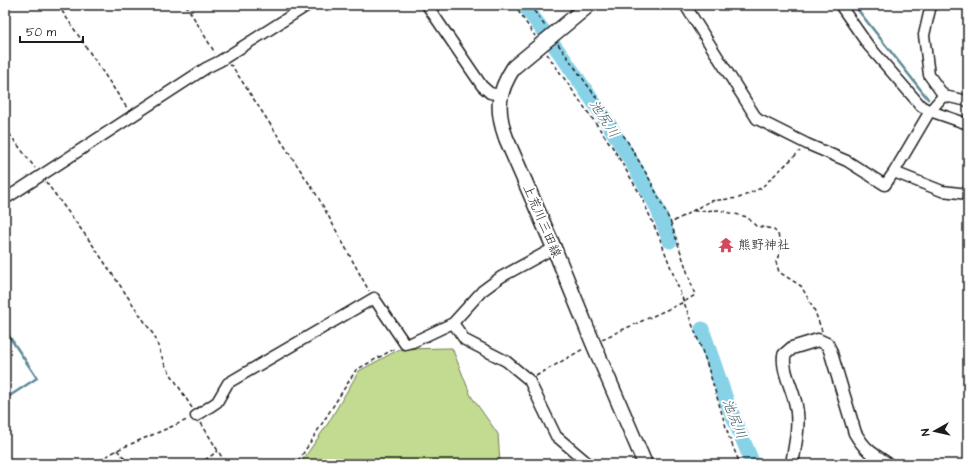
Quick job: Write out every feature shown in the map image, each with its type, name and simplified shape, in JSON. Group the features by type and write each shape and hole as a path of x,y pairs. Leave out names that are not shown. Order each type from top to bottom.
{"main road":[{"name":"上荒川三田線","path":"589,5 514,67 505,80 500,95 501,124 554,248 641,463"}],"street":[{"path":"5,199 206,68 220,61 308,5"},
{"path":"427,5 482,86 490,93 500,95"},
{"path":"685,5 757,120 847,161 885,185 930,111 944,96"},
{"path":"840,5 868,45 922,106 930,111 968,124"},
{"path":"931,5 924,35 929,75 944,96 968,101"},
{"path":"894,172 942,191 968,194"},
{"path":"196,416 217,402 228,383 374,298 405,344 453,323 482,291 501,277 554,248"},
{"path":"453,323 465,340 506,361 529,380 556,436 589,464"},
{"path":"792,464 798,428 796,404 784,366 784,355 792,348 818,340 827,344 830,350 855,433 862,445 871,454 888,464"}],"path":[{"path":"58,5 132,117"},
{"path":"186,5 220,61 232,66 318,197 374,298"},
{"path":"514,5 540,45 559,69 613,148 640,194 660,238 706,361 729,437 740,464"},
{"path":"529,380 568,359 593,343 684,302 695,295 671,224 650,180 626,139 530,5"},
{"path":"5,128 92,244 155,337 164,363 226,464"},
{"path":"671,224 710,201 740,198 761,188 807,144"},
{"path":"692,211 719,210 747,217 756,226 773,229 778,234 781,249 776,262 779,272 801,286 814,309 827,344"},
{"path":"292,464 299,460 356,370 405,344"},
{"path":"94,464 116,450 196,416"},
{"path":"116,450 130,464"},
{"path":"199,464 218,451"}],"green space":[{"path":"452,348 471,396 498,434 500,464 300,464 327,425 359,371 400,349"}],"waterway":[{"name":"池尻川","path":"524,5 562,56 608,123 656,205 670,241"},
{"path":"854,5 928,99"},
{"name":"池尻川","path":"702,329 727,402 753,464"},
{"path":"5,330 37,378 5,399"}],"place":[{"name":"熊野神社","path":"726,245"}]}
